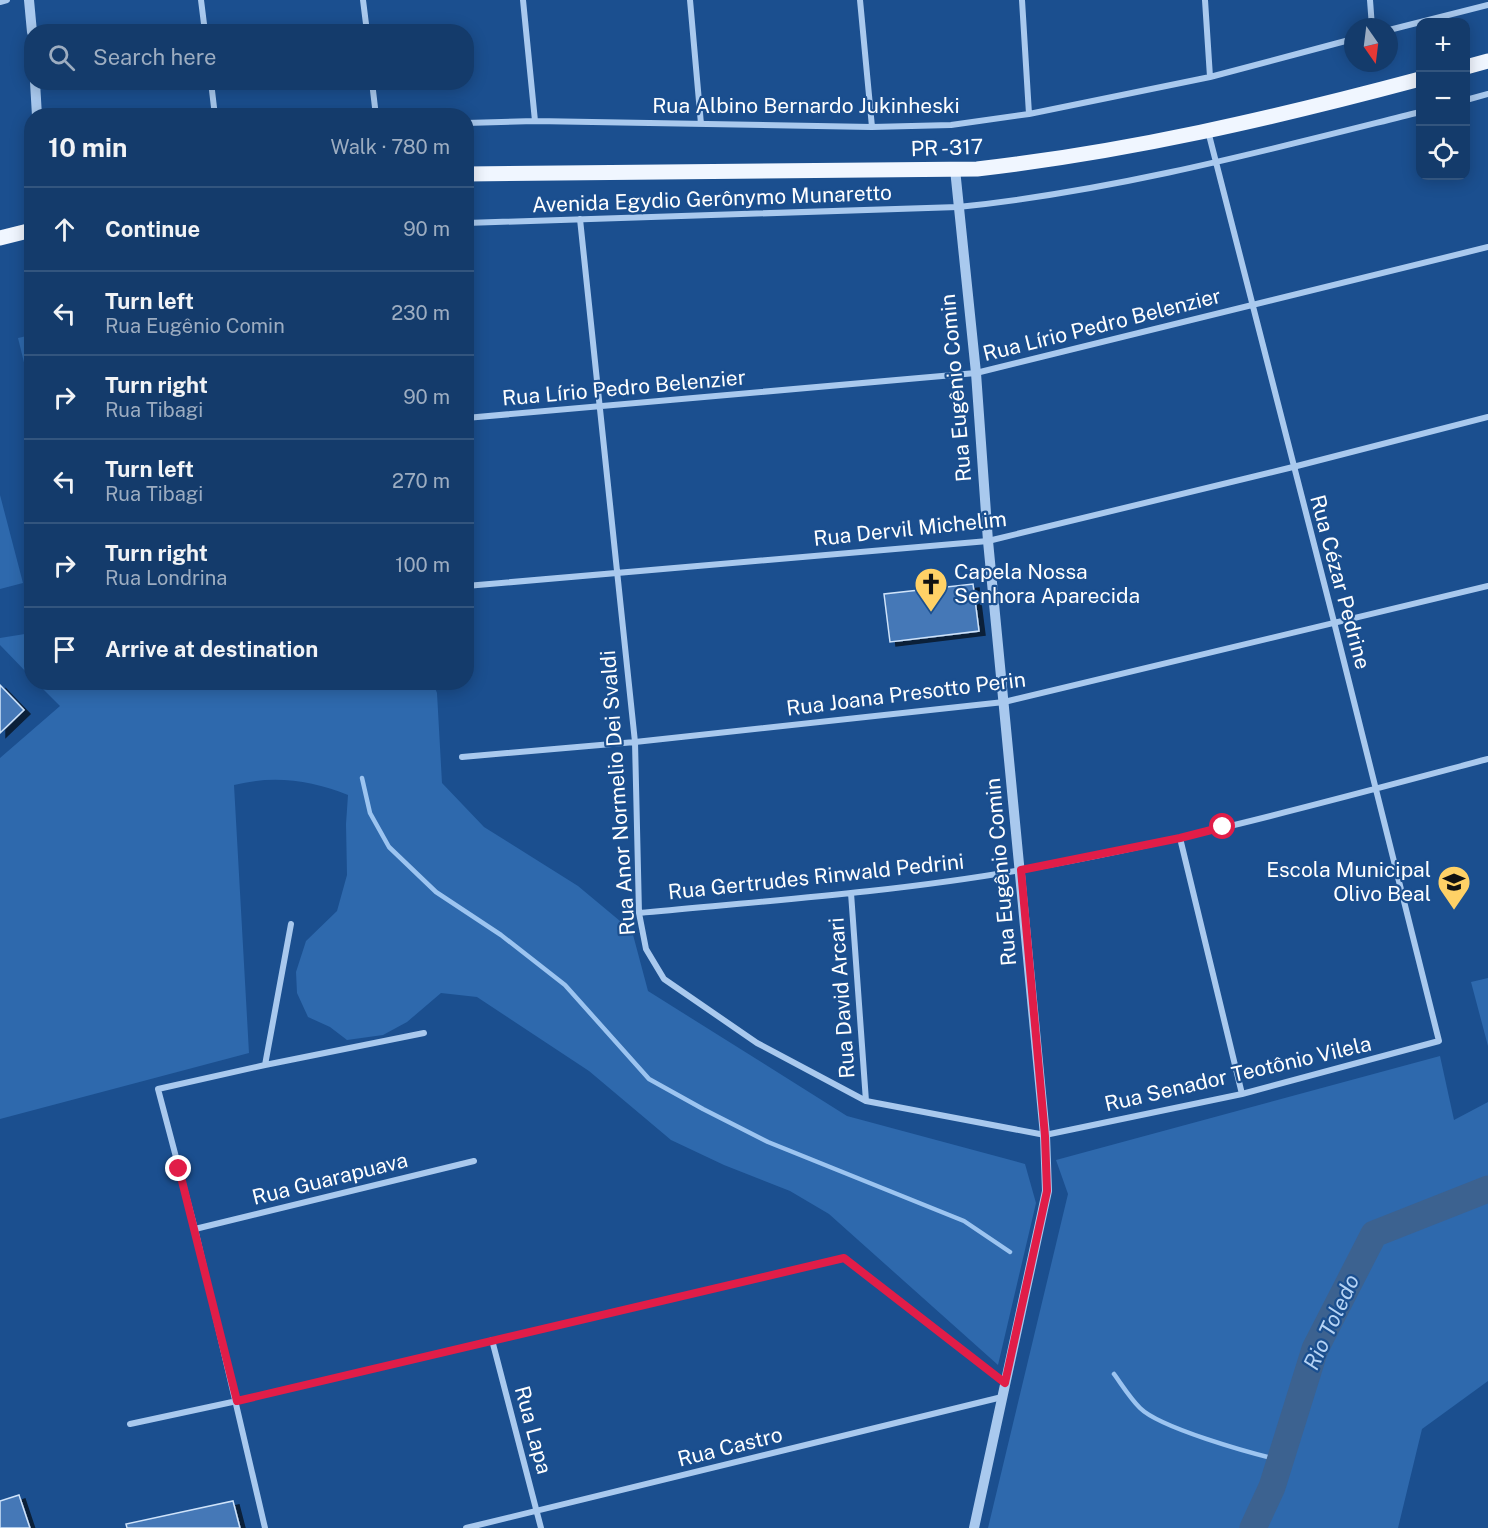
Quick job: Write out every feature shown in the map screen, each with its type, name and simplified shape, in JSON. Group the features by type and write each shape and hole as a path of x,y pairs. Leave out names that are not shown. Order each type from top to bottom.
{"main road":[{"path":"1470,66 1488,61"},
{"name":"PR -317","path":"474,174 977,169 1040,162 1140,146 1416,80"},
{"path":"0,238 24,232"}],"street":[{"path":"0,2 7,0"},
{"path":"29,0 31,24"},
{"path":"201,0 204,24"},
{"path":"363,0 366,24"},
{"path":"524,0 535,121"},
{"path":"690,0 701,124"},
{"path":"860,0 872,127"},
{"path":"1022,0 1029,114"},
{"path":"1205,0 1210,77"},
{"path":"1370,0 1371,18"},
{"path":"1398,28 1488,6"},
{"name":"Rua Albino Bernardo Jukinheski","path":"474,123 535,121 872,127 951,125 1029,114 1210,77 1344,41"},
{"path":"35,90 37,108"},
{"path":"212,90 214,108"},
{"path":"373,90 375,108"},
{"path":"1470,99 1488,94"},
{"name":"Avenida Egydio Gerônymo Munaretto","path":"474,223 958,207 1014,201 1216,164 1416,113"},
{"name":"Rua Cézar Pedrine","path":"1208,131 1439,1041"},
{"name":"Rua Eugênio Comin","path":"955,170 976,373 988,540 1045,1136 1047,1191 974,1528"},
{"name":"Rua Anor Normelio Dei Svaldi","path":"580,219 635,742 639,913 646,949 664,980 757,1043 866,1101 1045,1136"},
{"name":"Rua Lírio Pedro Belenzier","path":"474,417 976,373 1488,247"},
{"name":"Rua Dervil Michelim","path":"474,585 988,540 1293,467 1488,417"},
{"name":"Rua Joana Presotto Perin","path":"462,757 635,742 1004,702 1488,586"},
{"name":"Rua Gertrudes Rinwald Pedrini","path":"639,913 851,893 1021,870 1180,838 1488,759"},
{"path":"1180,838 1242,1094"},
{"name":"Rua David Arcari","path":"851,893 866,1101"},
{"path":"265,1065 291,924"},
{"path":"266,1528 195,1229 158,1089 265,1065 424,1034"},
{"name":"Rua Senador Teotônio Vilela","path":"1045,1136 1242,1094 1439,1041"},
{"name":"Rua Guarapuava","path":"195,1229 474,1161"},
{"path":"130,1424 237,1401 844,1258 1005,1383"},
{"name":"Rua Lapa","path":"492,1340 541,1528"},
{"name":"Rua Castro","path":"466,1528 1002,1397"}],"shaded area":[{"path":"24,337 24,362 18,338"},
{"path":"0,495 23,583 0,589"},
{"path":"24,634 24,670 0,645 0,638"},
{"path":"44,690 436,690 442,783 484,827 578,886 632,931 648,991 847,1116 1025,1164 1036,1203 998,1365 829,1214 790,1191 724,1165 671,1140 589,1071 477,997 441,993 407,1022 383,1035 347,1040 330,1027 308,1017 297,993 296,972 306,941 337,911 347,875 348,795 320,786 277,780 234,785 249,1053 0,1119 0,758 60,706"},
{"path":"1488,978 1488,1046 1471,982"},
{"path":"1440,1056 1454,1120 1488,1102 1488,1381 1422,1429 1398,1528 988,1528 1068,1194 1056,1160"}],"building":[{"name":"Capela Nossa Senhora Aparecida","path":"973,584 979,631 890,642 884,594"},
{"path":"0,685 24,710 0,733"},
{"path":"19,1495 30,1528 0,1528 0,1501"},
{"path":"233,1501 240,1528 127,1528 126,1524"}],"waterway":[{"path":"362,778 370,813 389,847 436,892 501,935 565,985 649,1079 768,1142 964,1221 1010,1252"},
{"name":"Rio Toledo","path":"1253,1528 1272,1487 1315,1349 1374,1234 1488,1189"},
{"path":"1114,1374 1140,1408 1166,1424 1206,1439 1280,1460"}],"place":[{"name":"Capela Nossa Senhora Aparecida","path":"931,613"},
{"name":"Escola Municipal Olivo Beal","path":"1454,911"}],"route":[{"path":"179,1169 237,1401 844,1258 1005,1383 1047,1191 1045,1136 1021,870 1180,838 1223,827"}]}
